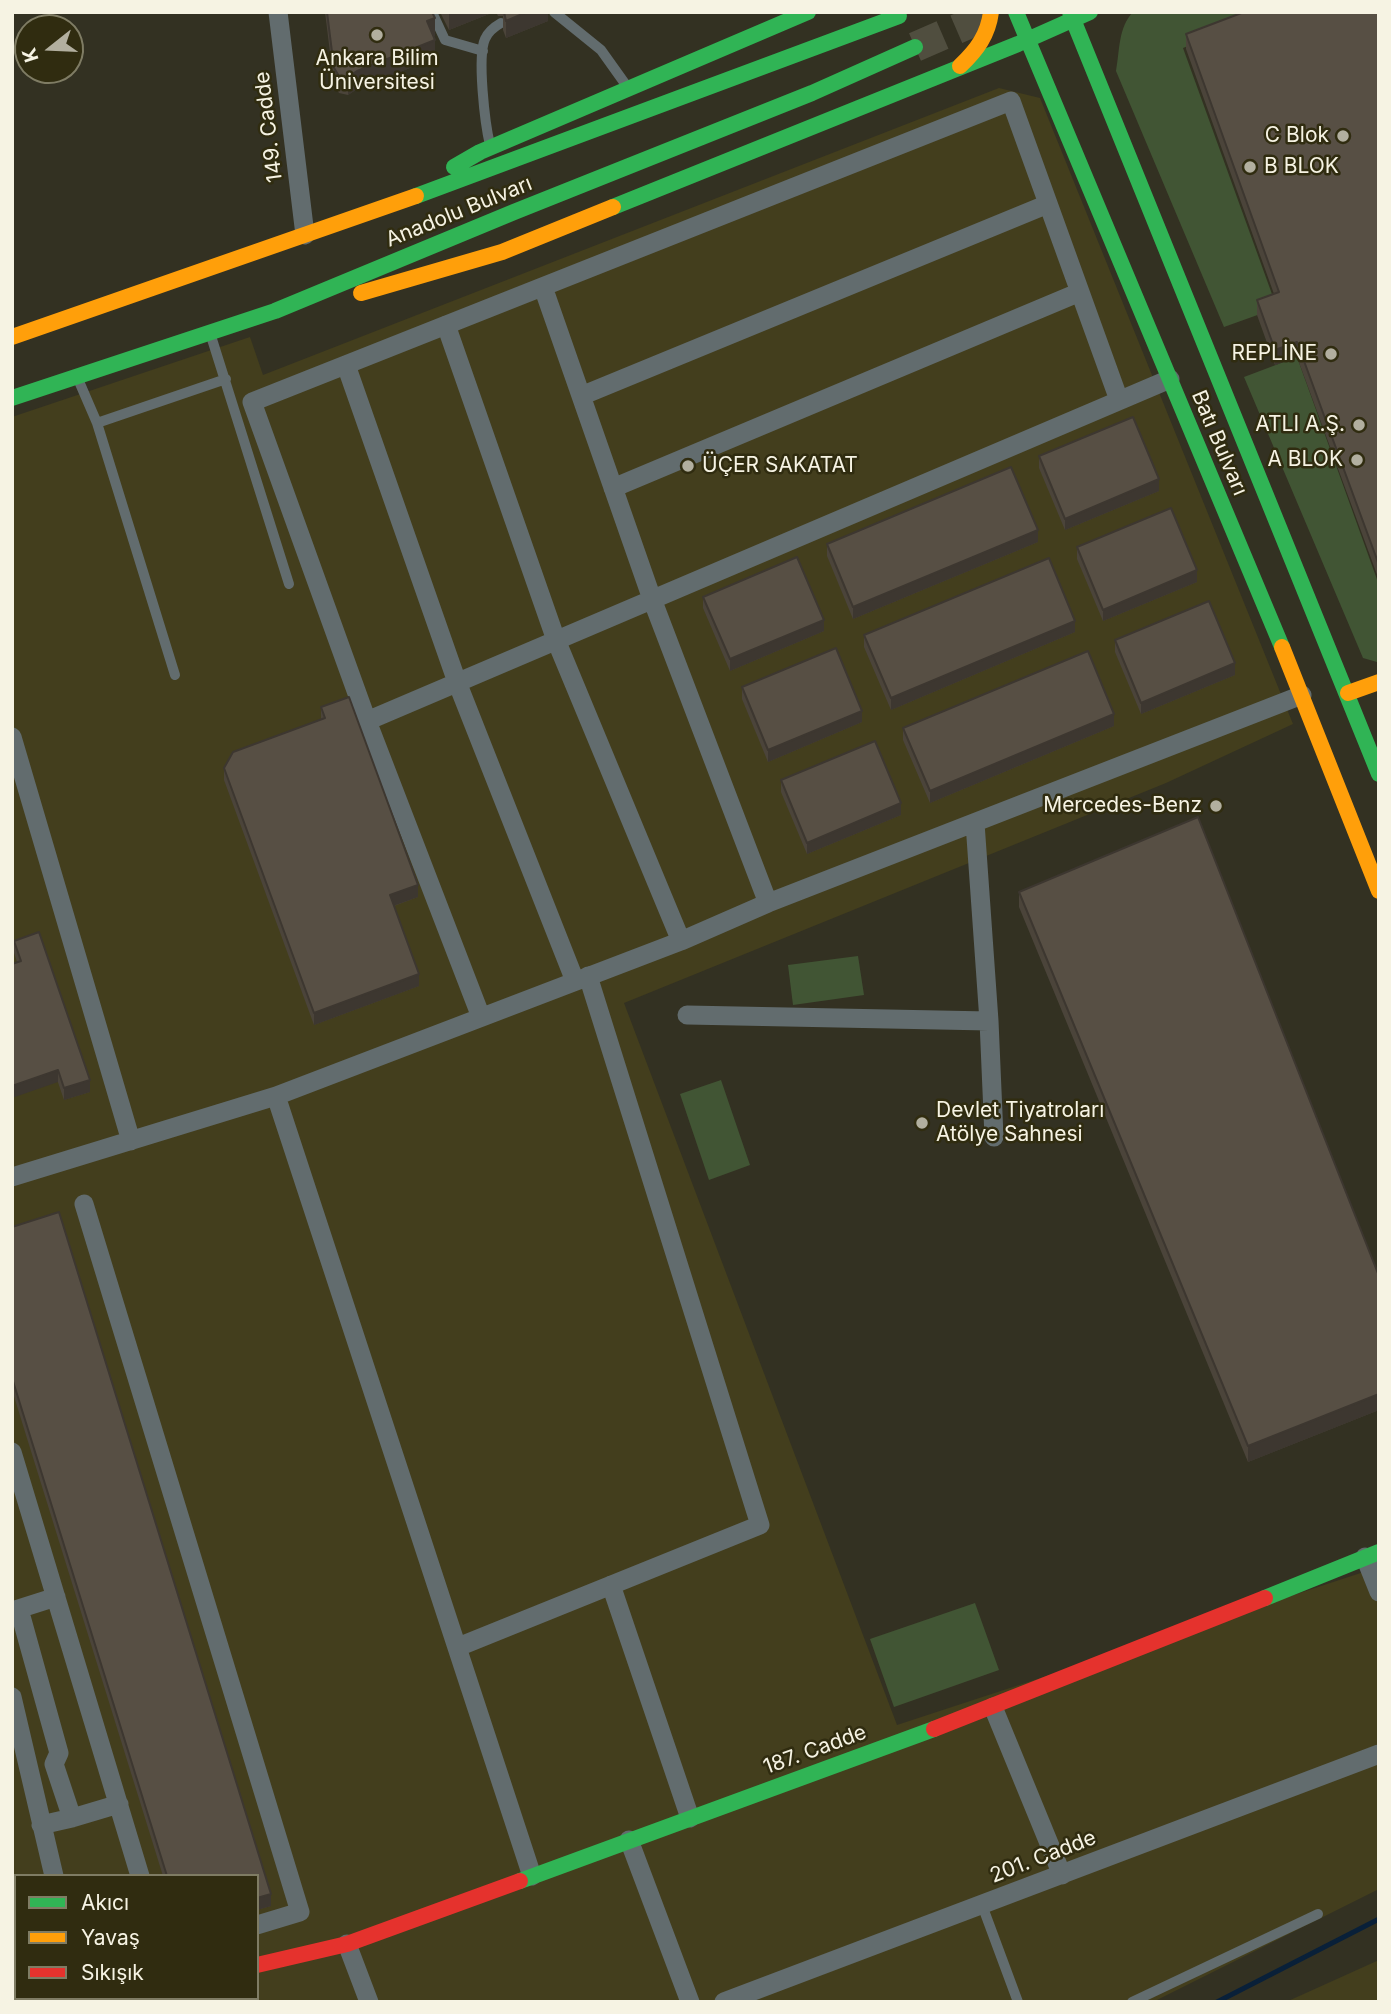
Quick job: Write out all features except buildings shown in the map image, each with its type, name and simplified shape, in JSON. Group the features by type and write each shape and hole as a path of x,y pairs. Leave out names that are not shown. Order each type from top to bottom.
{"main road":[{"path":"957,69 979,48 990,27 991,12"},
{"name":"Batı Bulvarı","path":"1016,12 1303,695 1379,891"},
{"path":"275,311 362,293 502,253 1027,41 1072,16 1090,12"},
{"path":"380,209 491,148 798,14"},
{"name":"Anadolu Bulvarı","path":"12,337 666,106 900,16"},
{"name":"Batı Bulvarı","path":"1072,16 1379,775"},
{"name":"Anadolu Bulvarı","path":"12,398 275,311 812,93 915,47"},
{"path":"1348,693 1379,682"},
{"name":"187. Cadde","path":"259,1965 347,1944 993,1707 1372,1555"}],"street":[{"name":"149. Cadde","path":"278,12 305,235"},
{"path":"481,1017 367,721 253,402 1011,101 1119,400"},
{"path":"581,396 1048,204"},
{"path":"543,287 652,599 768,903"},
{"path":"613,488 1080,292"},
{"path":"446,325 556,640 681,941"},
{"path":"346,365 457,682 582,979 760,1525 458,1647"},
{"path":"367,721 1170,379"},
{"path":"12,1177 276,1096 681,941 768,903 1303,695"},
{"path":"12,737 131,1141"},
{"path":"975,823 994,1137"},
{"path":"687,1015 989,1021"},
{"path":"276,1096 533,1876"},
{"path":"83,1203 300,1912 259,1924"},
{"path":"12,1452 139,1874"},
{"path":"1372,1555 1379,1592"},
{"path":"611,1585 690,1818"},
{"path":"56,1597 16,1610 59,1753 54,1763 72,1818"},
{"path":"12,1698 53,1874"},
{"path":"993,1707 1062,1875"},
{"name":"201. Cadde","path":"724,2002 1379,1754"},
{"path":"41,1825 118,1804"},
{"path":"629,1840 690,2002"},
{"path":"347,1944 369,2002"}],"lane":[{"path":"432,12 445,40 483,51"},
{"path":"554,12 601,50 628,89"},
{"path":"491,148 486,128 483,51 489,32 501,23"},
{"path":"210,332 289,584"},
{"path":"77,376 97,423 175,675"},
{"path":"97,423 226,379"},
{"path":"982,1905 1018,2002"},
{"path":"1132,2002 1318,1914"}],"shaded area":[{"path":"999,88 1040,98 1293,724 1166,783 624,1003 897,1725 1379,1567 1379,1889 1153,2002 12,2002 12,417 250,337 263,375"},
{"path":"1379,1960 1379,2002 1286,2002"}],"green space":[{"path":"1133,12 1278,12 1183,48 1277,308 1224,327 1116,71 1122,32"},
{"path":"1297,357 1379,585 1377,662 1363,658 1244,377"},
{"path":"858,956 864,995 793,1005 788,965"},
{"path":"721,1080 750,1165 709,1180 680,1094"},
{"path":"975,1603 999,1670 894,1707 870,1639"}],"waterway":[{"path":"1217,2002 1379,1919"}],"tunnel":[{"path":"915,47 996,12"}],"traffic: fast":[{"path":"454,167 480,152 808,12"},
{"path":"1016,12 1282,647"},
{"path":"1070,12 1379,774"},
{"path":"613,207 1018,44 1090,12"},
{"path":"416,196 899,16"},
{"path":"12,398 275,311 812,93 915,47"},
{"path":"1265,1598 1379,1552"},
{"path":"520,1881 934,1729"}],"traffic: slow":[{"path":"960,66 981,42 991,12"},
{"path":"12,337 416,196"},
{"path":"361,293 502,252 613,207"},
{"path":"1282,647 1379,891"},
{"path":"1348,693 1379,682"},
{"path":"102,2002 109,2000"}],"traffic: jam":[{"path":"934,1729 1265,1598"},
{"path":"259,1965 347,1944 520,1881"}],"place":[{"name":"Ankara Bilim Üniversitesi","path":"377,35"},
{"name":"C Blok","path":"1343,136"},
{"name":"B BLOK","path":"1250,167"},
{"name":"REPLİNE","path":"1331,354"},
{"name":"ATLI A.Ş.","path":"1359,425"},
{"name":"A BLOK","path":"1357,460"},
{"name":"ÜÇER SAKATAT","path":"688,466"},
{"name":"Mercedes-Benz","path":"1216,806"},
{"name":"Devlet Tiyatroları Atölye Sahnesi","path":"922,1123"}]}
